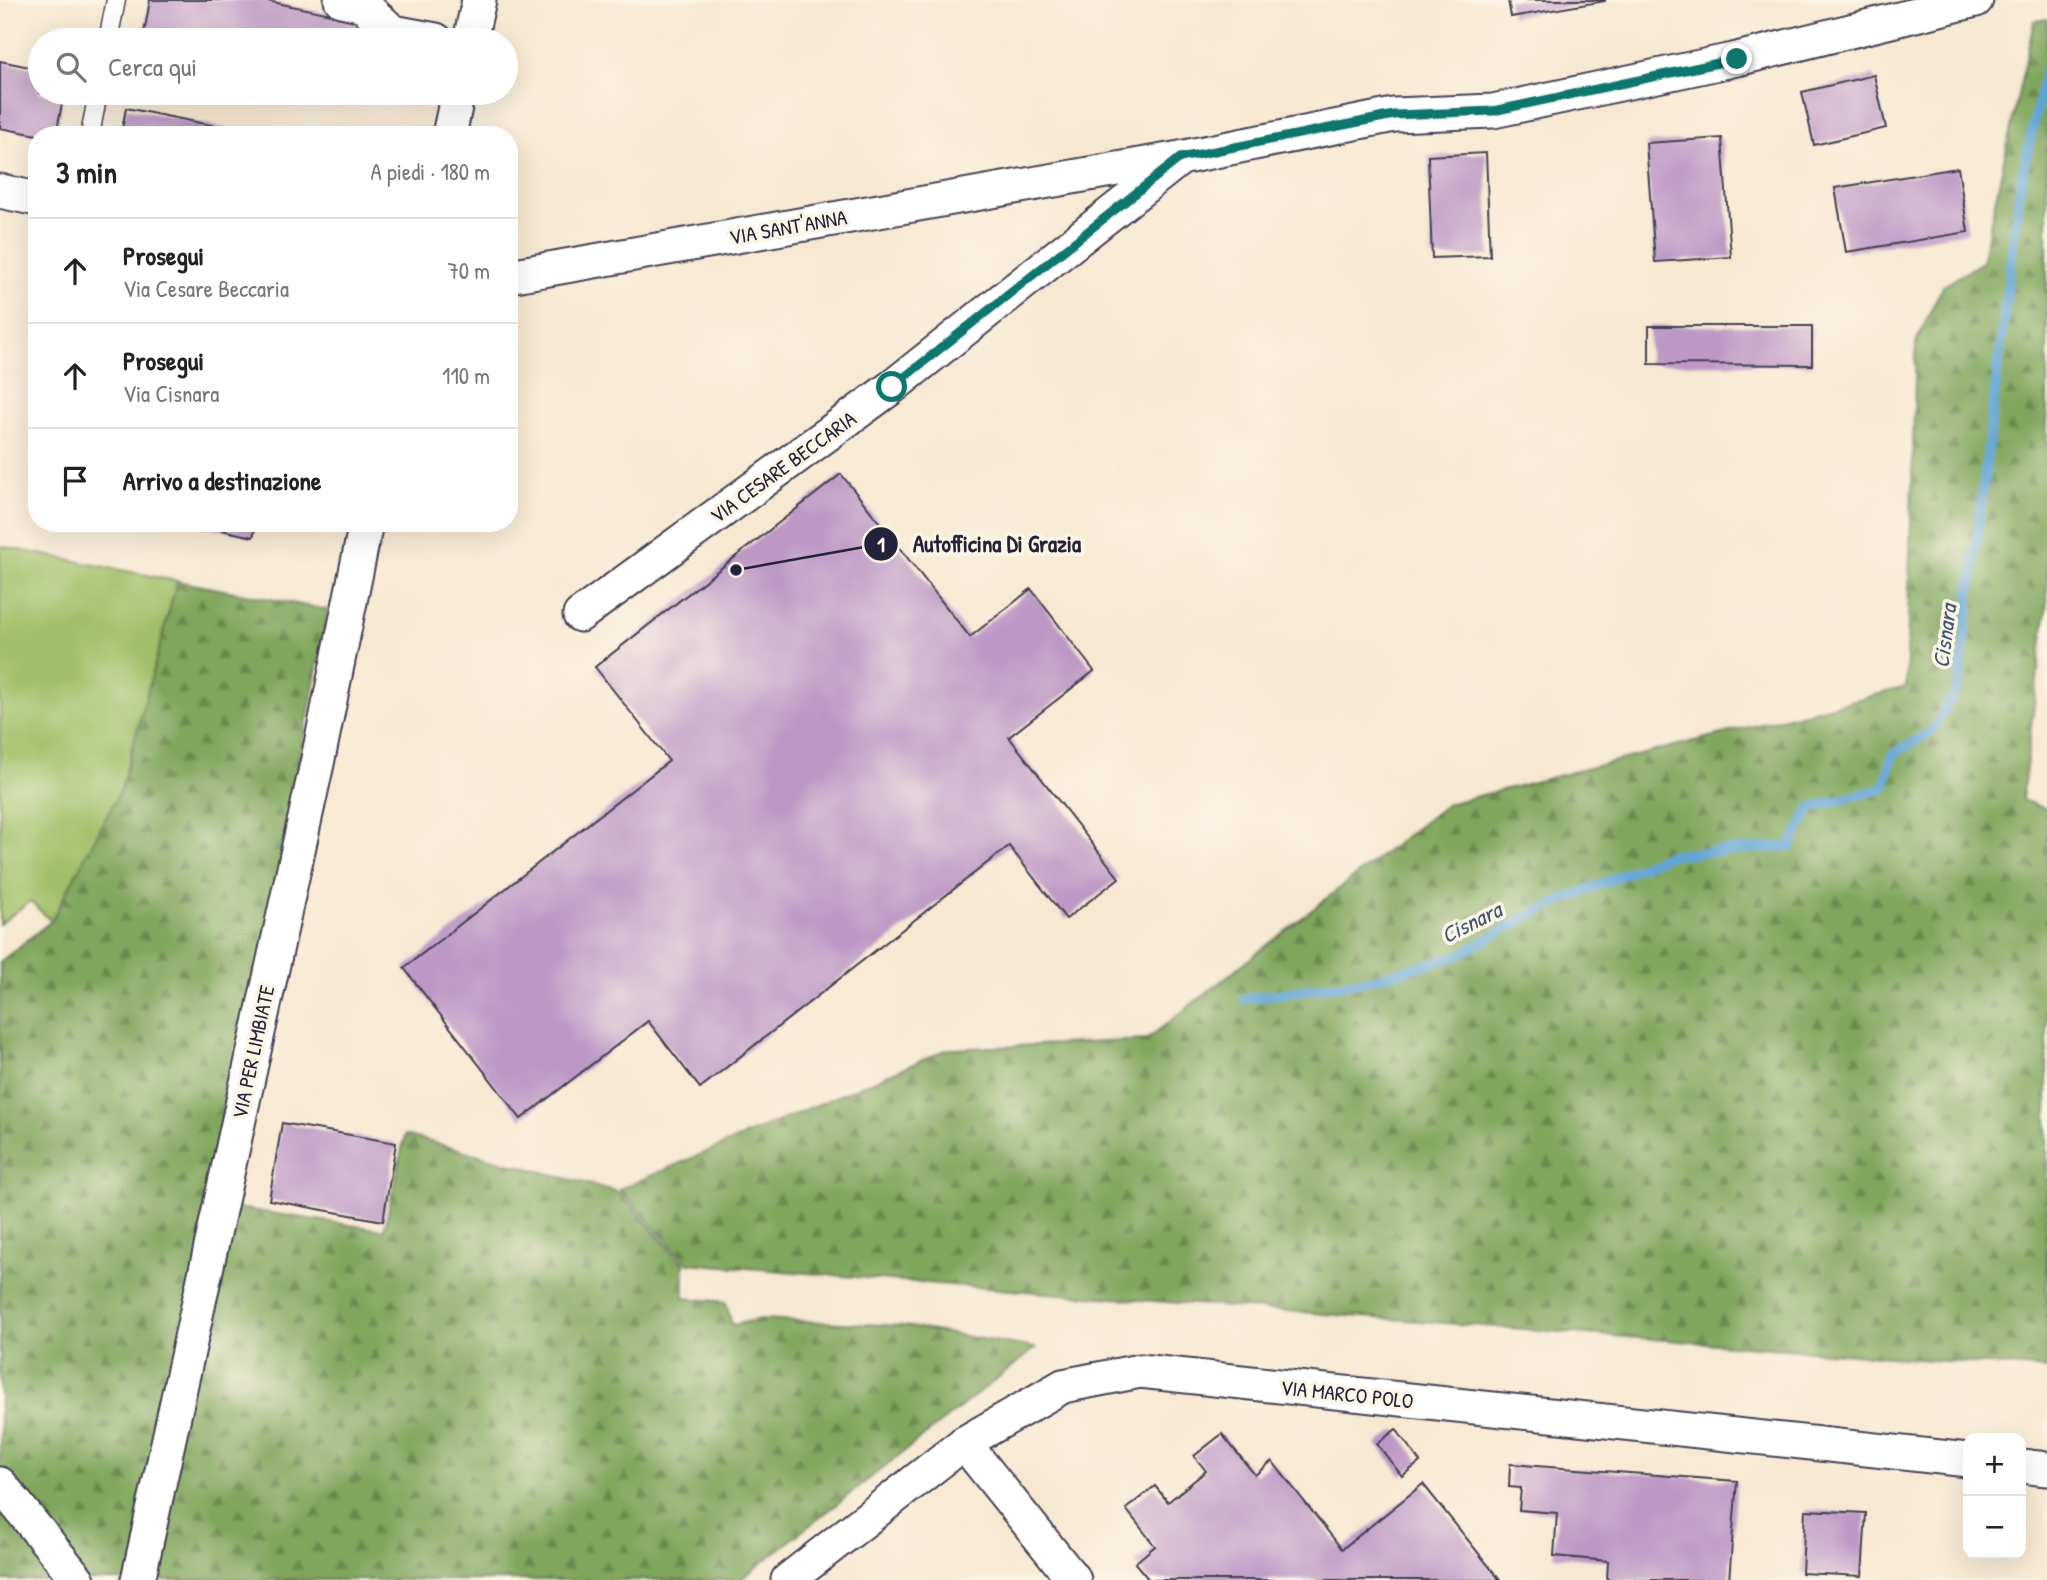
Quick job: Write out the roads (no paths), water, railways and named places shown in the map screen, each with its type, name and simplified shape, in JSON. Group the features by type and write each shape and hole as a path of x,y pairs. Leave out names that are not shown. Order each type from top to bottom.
{"street":[{"path":"341,0 363,5 389,28"},
{"path":"473,28 480,0"},
{"name":"VIA SANT'ANNA","path":"518,274 1180,158 1394,115 1493,111 1737,59 1976,0"},
{"path":"451,126 455,105"},
{"name":"VIA CESARE BECCARIA","path":"580,615 892,387 1180,158"},
{"path":"0,191 28,197"},
{"name":"VIA PER LIMBIATE","path":"138,1580 318,760 364,532"},
{"name":"VIA MARCO POLO","path":"788,1580 964,1443 1063,1386 1140,1371 1963,1459"},
{"path":"964,1443 1074,1580"},
{"path":"2026,1467 2047,1469"},
{"path":"0,1484 78,1580"}],"lane":[{"path":"110,28 116,0"},
{"path":"92,126 96,105"}],"waterway":[{"name":"Cisnara","path":"1244,999 1364,981 1455,957 1534,913 1668,855 1791,846 1810,808 1884,788 1893,754 1932,731 1959,685 2020,186 2047,64"}],"place":[{"name":"Autofficina Di Grazia","path":"736,570"}]}
